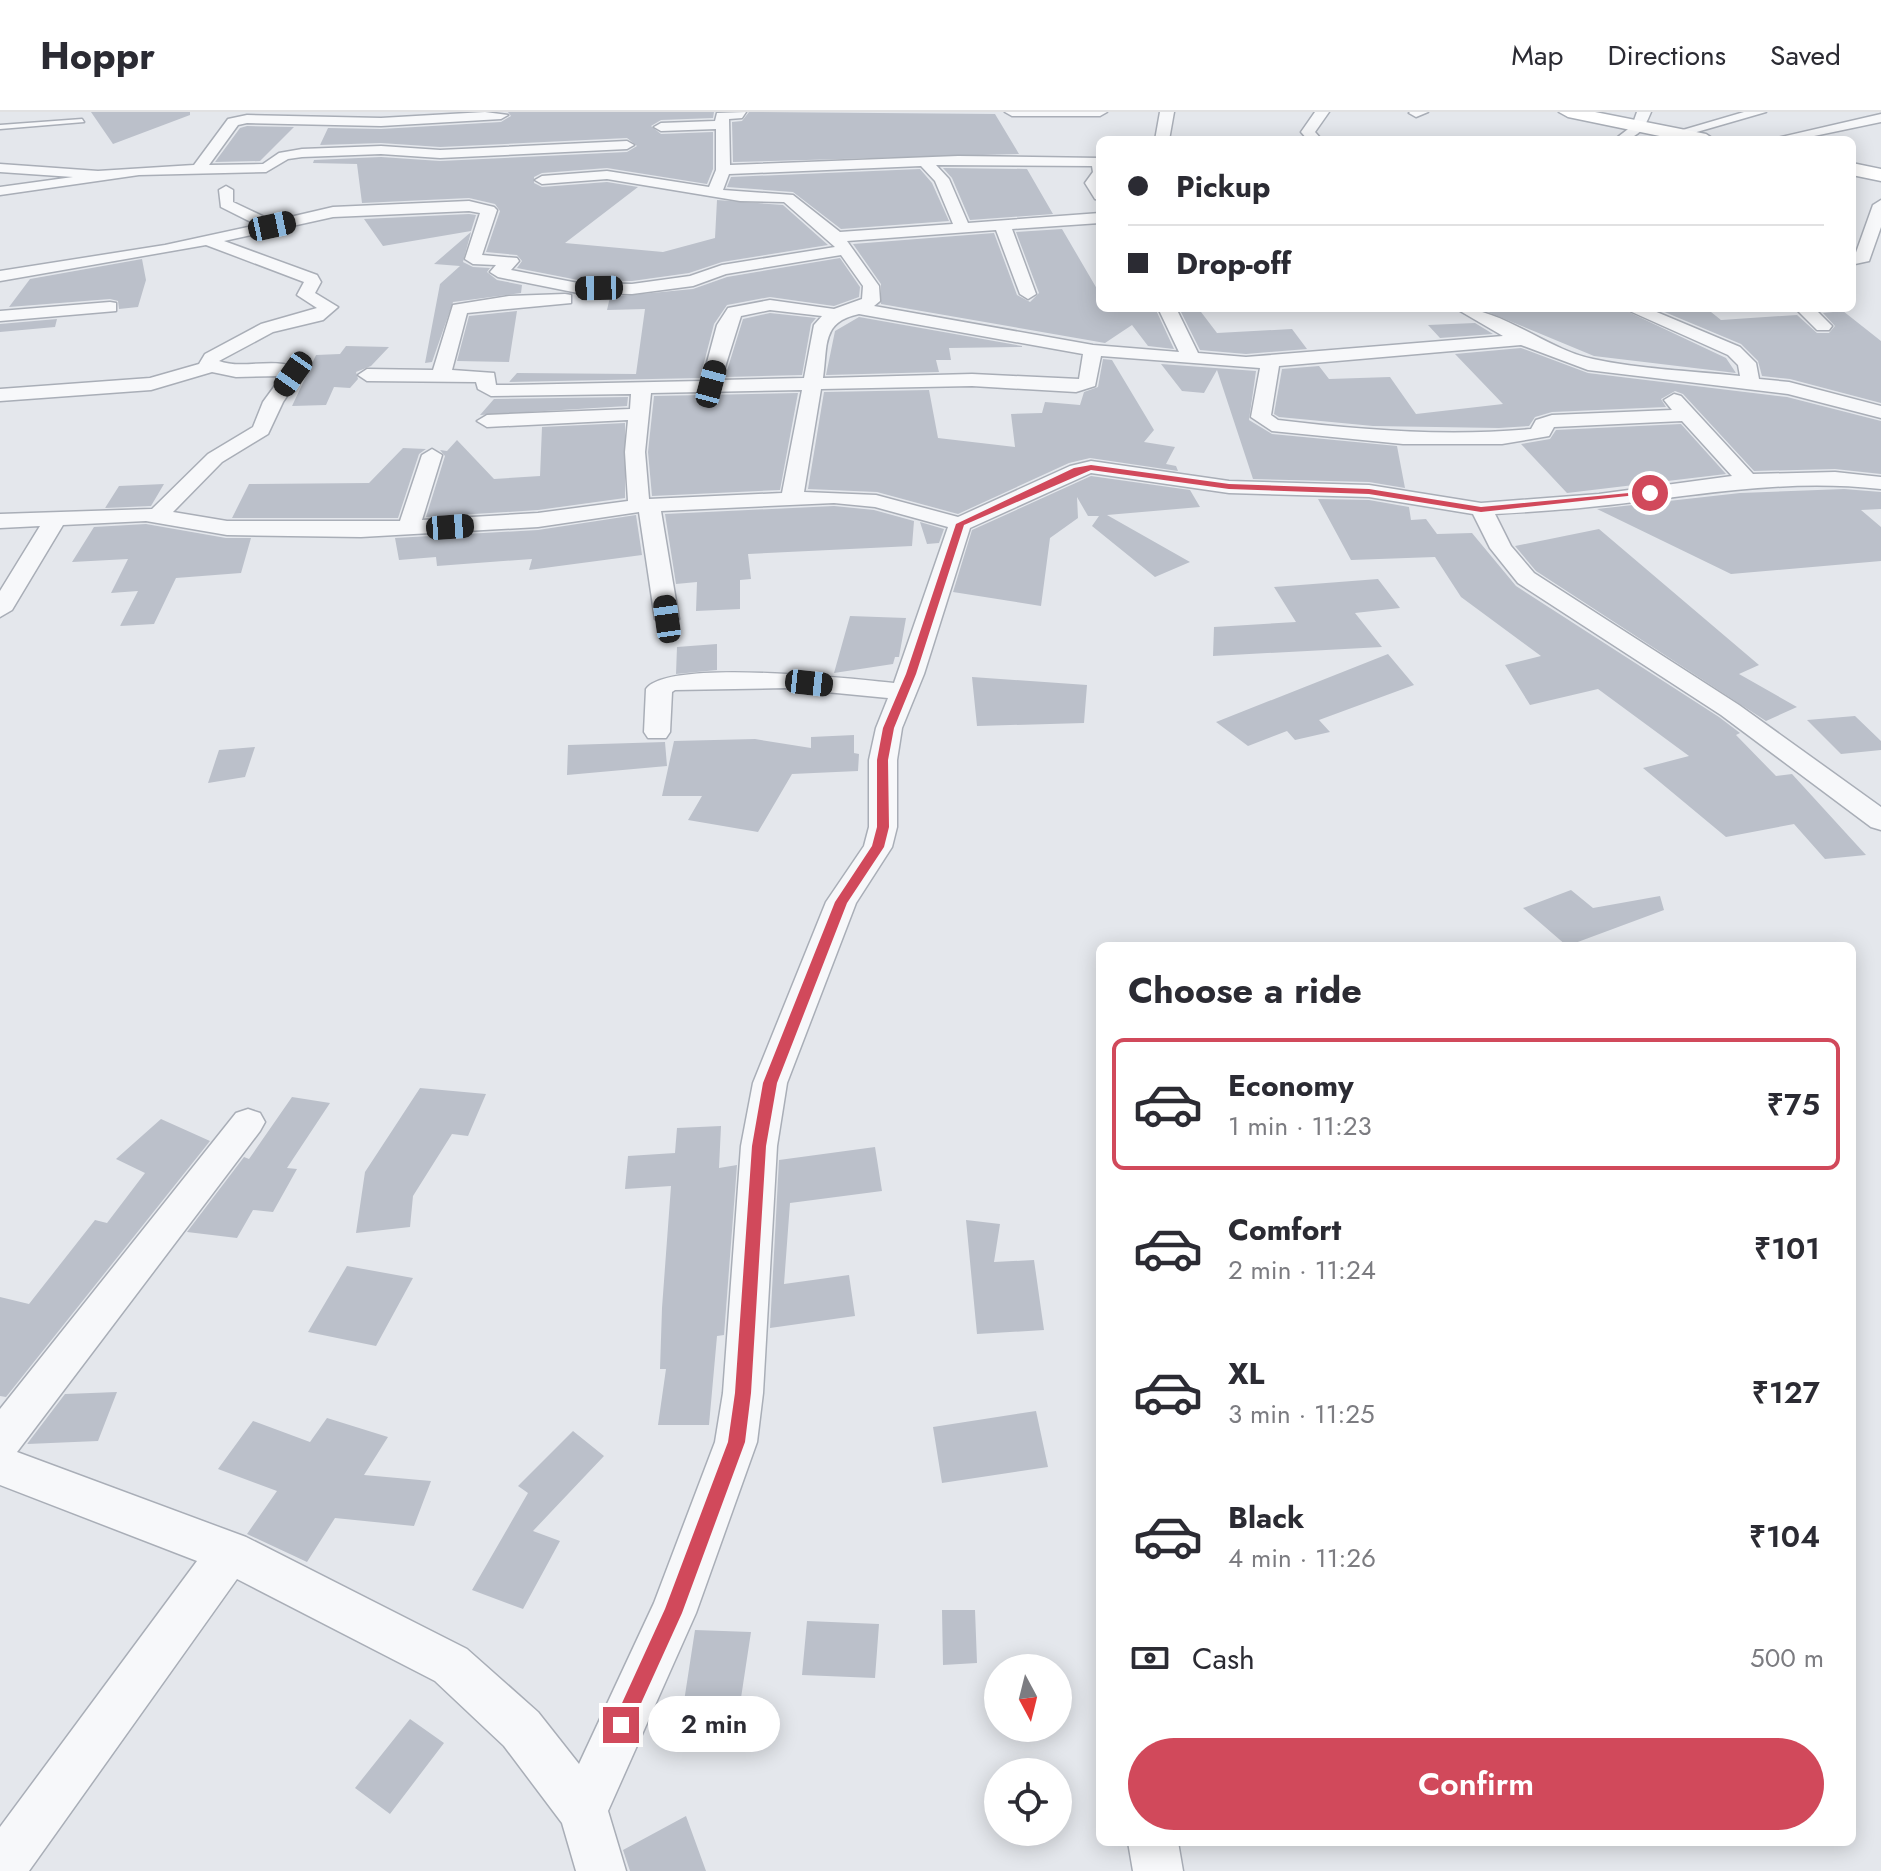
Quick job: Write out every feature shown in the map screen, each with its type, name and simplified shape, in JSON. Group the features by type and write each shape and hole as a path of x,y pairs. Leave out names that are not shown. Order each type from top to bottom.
{"main road":[{"path":"1568,112 1641,120 1686,136"},
{"path":"1856,170 1881,175"}],"street":[{"path":"715,192 723,170 722,116 737,115 739,112"},
{"path":"1012,112 1100,112"},
{"path":"1163,136 1167,112"},
{"path":"1312,136 1308,132 1322,112"},
{"path":"1676,134 1759,112"},
{"path":"1794,136 1881,118"},
{"path":"198,170 233,122 247,119 501,129 627,145"},
{"path":"1625,136 1641,120"},
{"path":"661,127 721,125"},
{"path":"501,129 501,159 512,167"},
{"path":"0,191 92,176 266,168 284,156 302,153 501,129"},
{"path":"723,170 925,162 1096,162"},
{"path":"925,162 942,179 962,226"},
{"path":"0,168 88,173 92,176"},
{"path":"569,192 537,178 607,175 715,192 788,198 840,244 871,286 871,301 859,309"},
{"path":"226,190 226,204 272,226"},
{"path":"1876,204 1872,229 1856,260 1879,262"},
{"path":"0,276 209,240 354,210 482,206 489,210 473,259 511,261 498,272 578,288 671,285 722,270 840,244 962,226 1096,218"},
{"path":"1002,224 1028,294"},
{"path":"1856,227 1872,229"},
{"path":"209,240 311,279 313,282 305,295 329,307 317,316 267,328 220,351 211,358 208,363 211,366"},
{"path":"75,264 84,269 82,272 123,274"},
{"path":"441,375 459,309 509,301 569,299 583,294 578,288"},
{"path":"0,316 110,307"},
{"path":"711,384 726,325 734,312 752,307 789,307 834,314 859,309 1093,350 1192,360 1270,362 1523,339"},
{"path":"1169,312 1192,360"},
{"path":"1472,312 1523,339 1588,364 1750,383 1827,396 1881,412"},
{"path":"1641,312 1734,351 1747,363 1750,383"},
{"path":"1808,312 1823,326"},
{"path":"792,497 823,325 834,314"},
{"path":"367,375 487,377 485,385 491,390 972,380 1084,386 1093,350"},
{"path":"1270,362 1261,417 1281,427 1420,437 1514,437 1535,435 1542,432 1543,424 1552,421 1685,415"},
{"path":"0,395 151,384 211,366 290,370 293,374 273,402 261,430 215,458 159,514"},
{"path":"1652,372 1685,415 1747,480"},
{"path":"642,386 635,452 667,619"},
{"path":"487,421 638,414"},
{"path":"408,529 432,455"},
{"path":"0,521 57,516 159,514 227,528 408,529 538,520 644,505 792,497 876,501 960,524 1077,470 1091,467 1229,487 1369,491 1481,509 1599,500 1747,480 1835,478 1881,483"},
{"path":"1481,509 1501,548 1526,578 1558,602 1730,710 1881,821"},
{"path":"0,610 57,516"},
{"path":"583,1810 673,1613 736,1442 743,1393 759,1146 770,1083 841,902 878,847 883,827 883,760 889,728 960,524"},
{"path":"657,732 659,689 670,683 785,680 903,692"},
{"path":"248,1122 2,1464 230,1552 451,1665 521,1729 583,1810 601,1871"},
{"path":"0,1869 230,1552"},
{"path":"1154,1846 1158,1871"}],"lane":[{"path":"0,127 82,121"}],"building":[{"path":"91,112 190,112 190,115 113,144"},
{"path":"508,112 714,112 713,118 661,120 651,126 661,134 713,132 713,169 707,184 607,168 542,173 534,177 534,183 542,187 607,182 638,187 565,243 663,252 715,238 717,200 783,205 828,245 722,262 689,273 632,281 578,280 517,268 522,261 517,255 486,252 500,211 495,204 469,198 362,203 357,164 313,163 314,160 381,157 440,161 627,152 637,146 627,138 440,147 381,143 320,145 328,128 381,129 501,122 511,116"},
{"path":"749,112 995,114 1019,154 733,162 732,122 742,121"},
{"path":"294,127 260,161 215,162 240,128"},
{"path":"943,168 1027,169 1053,214 970,220 952,178"},
{"path":"920,169 932,183 949,221 841,229 793,192 727,187 731,177"},
{"path":"476,215 471,231 383,246 364,219"},
{"path":"1062,229 1096,287 1096,312 1157,312 1174,349 1148,346 1132,325 1105,343 881,304 881,284 853,244 994,233 1017,295 1030,302 1039,293 1016,232"},
{"path":"471,232 463,262 473,267 490,268 487,272 497,280 522,285 521,293 453,302 432,362 425,363 440,284 460,266 434,264"},
{"path":"840,258 860,287 859,297 834,306 770,297 727,305 714,324 700,378 509,382 517,373 636,374 645,309 607,310 610,297 693,289 727,277"},
{"path":"142,259 146,280 138,307 119,309 118,301 110,299 9,307 30,279"},
{"path":"517,311 509,362 457,361 469,316"},
{"path":"1181,312 1201,312 1217,333 1292,329 1307,349 1246,354 1200,350"},
{"path":"1488,312 1628,312 1726,358 1736,373 1594,356"},
{"path":"1665,312 1711,312 1721,320 1797,315 1817,333 1829,333 1835,326 1823,313 1844,312 1881,341 1881,403 1790,379 1762,376 1758,361 1741,344"},
{"path":"770,313 816,318 811,324 802,375 725,377 743,319"},
{"path":"859,317 1022,347 949,348 951,360 936,360 939,372 826,375 835,331"},
{"path":"57,319 55,327 0,332 0,324"},
{"path":"1475,323 1493,334 1440,338 1428,325"},
{"path":"346,346 389,347 371,366 356,372 358,379 350,388 334,387 326,405 292,406 316,355 340,354"},
{"path":"1521,348 1588,373 1787,397 1881,421 1881,474 1835,469 1754,471 1683,394 1675,391 1661,399 1666,407 1552,412 1535,417 1529,426 1499,428 1373,426 1274,414 1282,369 1319,366 1329,379 1390,377 1416,414 1503,404 1455,354"},
{"path":"1103,359 1112,360 1154,430 1144,442 1175,447 1166,464 1176,466 1178,471 1090,458 1069,463 958,514 877,492 808,489 824,392 929,390 938,438 1015,447 1011,414 1042,413 1045,402 1080,405 1084,392 1098,387"},
{"path":"1161,364 1256,371 1249,420 1272,434 1397,446 1405,488 1369,482 1253,479 1217,370 1204,393 1182,391"},
{"path":"798,393 780,490 652,496 648,452 654,396"},
{"path":"628,397 627,406 480,415 494,399"},
{"path":"625,423 625,498 538,510 426,517 445,456 440,450 447,451 457,440 494,479 540,476 542,427"},
{"path":"1681,424 1726,474 1567,493 1521,444 1550,439 1556,430"},
{"path":"403,448 426,449 419,454 398,518 232,518 249,484 369,483"},
{"path":"1091,476 1190,490 1200,507 1107,515 1190,562 1155,577 1092,526 1099,516 1088,516 1077,497 1078,518 1050,538 1041,606 953,592 972,530"},
{"path":"164,484 151,506 105,508 119,486"},
{"path":"1844,489 1881,492 1881,509 1861,510 1881,527 1881,561 1731,574 1597,509 1740,493"},
{"path":"1318,499 1369,500 1409,507 1411,520 1426,519 1437,534 1472,533 1516,586 1719,717 1740,733 1736,735 1776,776 1792,774 1866,855 1825,859 1794,824 1726,837 1643,768 1689,756 1598,689 1530,705 1505,665 1541,656 1461,597 1435,557 1351,560"},
{"path":"834,506 874,510 914,521 912,546 748,554 751,579 740,580 740,609 696,611 697,582 676,584 665,514"},
{"path":"636,515 642,555 529,570 532,559 437,566 436,557 399,560 395,538 538,530"},
{"path":"920,522 944,529 939,543 927,544"},
{"path":"146,524 226,538 251,538 241,573 176,578 154,624 120,626 138,591 111,593 128,559 72,562 94,527"},
{"path":"1599,529 1759,665 1739,674 1797,707 1766,721 1536,571 1515,546"},
{"path":"1378,579 1400,608 1355,613 1382,647 1213,656 1214,627 1296,622 1274,587"},
{"path":"850,616 906,618 899,657 895,657 893,664 834,673"},
{"path":"717,644 717,670 676,674 677,647"},
{"path":"1388,654 1414,685 1319,720 1330,732 1295,740 1287,731 1248,746 1216,722"},
{"path":"972,677 1087,685 1084,723 977,726"},
{"path":"1855,716 1881,741 1881,750 1841,754 1807,720"},
{"path":"854,735 854,753 859,754 858,771 792,774 758,832 688,820 702,796 662,796 674,741 755,739 811,748 811,737"},
{"path":"665,742 667,766 567,775 568,745"},
{"path":"255,747 245,777 208,783 219,750"},
{"path":"1571,890 1593,908 1660,896 1664,910 1578,942 1562,942 1523,908"},
{"path":"420,1088 486,1094 468,1136 452,1134 413,1196 410,1227 356,1233 365,1172"},
{"path":"292,1097 330,1103 287,1168 297,1169 273,1212 253,1210 237,1238 187,1232 244,1157 249,1159"},
{"path":"161,1119 210,1141 6,1397 0,1396 0,1297 29,1304 95,1220 107,1223 145,1173 116,1159"},
{"path":"721,1126 719,1168 737,1165 724,1335 717,1336 709,1425 658,1425 666,1369 660,1369 671,1186 625,1189 628,1156 675,1153 677,1128"},
{"path":"875,1147 882,1191 790,1203 784,1284 849,1275 855,1316 770,1328 779,1160"},
{"path":"966,1220 1000,1224 994,1262 1034,1260 1044,1330 977,1334"},
{"path":"347,1266 413,1278 376,1346 308,1332"},
{"path":"117,1392 98,1441 27,1444 65,1394"},
{"path":"1036,1411 1048,1467 942,1483 933,1427"},
{"path":"327,1418 388,1437 364,1475 431,1481 414,1526 335,1518 307,1562 247,1534 277,1491 218,1469 253,1421 310,1442"},
{"path":"573,1431 604,1456 533,1531 560,1541 523,1609 472,1590 528,1493 518,1486"},
{"path":"942,1610 975,1610 977,1663 943,1665"},
{"path":"807,1621 879,1624 875,1678 802,1675"},
{"path":"695,1630 751,1632 739,1711 683,1708"},
{"path":"410,1719 444,1743 390,1814 355,1788"},
{"path":"686,1816 706,1871 630,1871 623,1850"}],"route":[{"path":"621,1725 673,1613 720,1494 736,1442 743,1393 759,1146 770,1083 841,902 878,847 883,827 883,760 889,728 911,674 960,524 1077,470 1091,467 1108,467 1229,487 1369,491 1481,509 1554,505 1650,493"}]}
